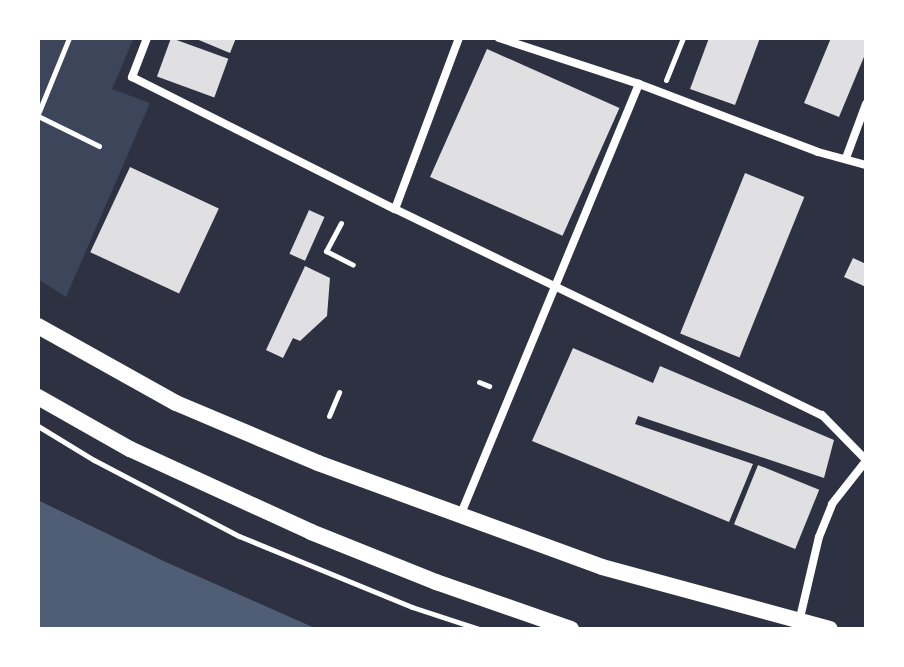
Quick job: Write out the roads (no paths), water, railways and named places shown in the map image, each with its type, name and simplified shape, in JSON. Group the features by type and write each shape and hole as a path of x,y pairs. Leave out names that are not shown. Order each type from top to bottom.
{"main road":[{"path":"38,326 176,403 318,463 602,567 798,623 830,629"},
{"path":"38,397 130,449 311,532 436,582 571,629"}],"street":[{"path":"147,38 132,77 554,287 822,415 866,460 832,504 819,537 798,623"},
{"path":"395,209 459,38"},
{"path":"499,38 639,84 818,152 866,165"},
{"path":"459,516 639,84"},
{"path":"846,158 866,104"}]}
